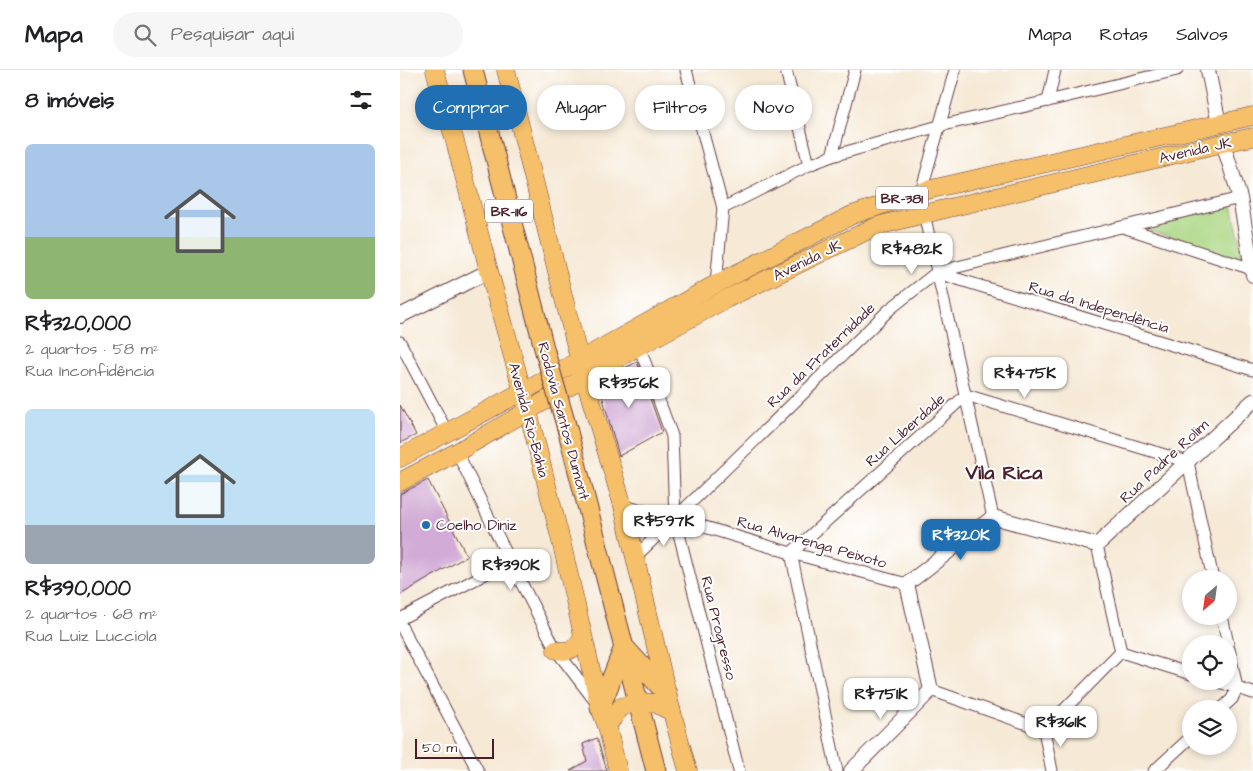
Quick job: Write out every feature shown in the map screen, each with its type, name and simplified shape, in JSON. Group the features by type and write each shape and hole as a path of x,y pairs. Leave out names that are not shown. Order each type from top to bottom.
{"highway":[{"name":"Rodovia Santos Dumont","path":"473,70 545,352 568,432 656,771"},
{"path":"600,708 624,647 670,703"}],"main road":[{"name":"Avenida Rio-Bahia","path":"435,70 528,411 600,708 607,726 618,771"},
{"path":"506,70 580,360 623,506 688,771"},
{"name":"Avenida JK","path":"400,458 716,284 852,215 922,192 1253,116"},
{"name":"Avenida JK","path":"400,482 457,452 639,346 726,299 877,226 1253,137"},
{"path":"556,650 564,652 573,649 583,637"},
{"path":"607,726 621,707 638,702 670,703"}],"street":[{"path":"686,70 723,208 716,284"},
{"path":"786,70 809,165"},
{"path":"832,156 855,70"},
{"path":"922,192 955,70"},
{"path":"1048,102 1055,70"},
{"path":"723,208 809,165 832,156 939,126 1048,102 1176,70"},
{"path":"1208,70 1219,124"},
{"path":"1124,227 1252,272 1240,198 1223,143"},
{"name":"Rua da Fraternidade","path":"635,557 890,309 937,272 1240,198"},
{"path":"924,214 993,517"},
{"path":"400,316 489,271"},
{"name":"Rua da Independência","path":"937,272 1253,370"},
{"path":"400,342 447,432"},
{"name":"Rua Progresso","path":"639,346 672,436 675,518 739,771"},
{"name":"Rua Liberdade","path":"791,554 966,395 1188,462"},
{"name":"Rua Padre Rolim","path":"1097,545 1253,401"},
{"path":"457,452 556,650 600,708"},
{"path":"1188,462 1211,570"},
{"name":"Rua Alvarenga Peixoto","path":"623,506 675,518 791,554 907,584"},
{"path":"993,517 1097,545 1121,652"},
{"path":"932,690 907,584 993,517"},
{"path":"791,554 837,771"},
{"path":"400,619 510,560"},
{"path":"400,624 478,771"},
{"path":"1121,652 1182,671"},
{"path":"1044,730 1121,652"},
{"path":"1237,688 1253,693"},
{"path":"932,690 1044,730"},
{"path":"851,771 932,690"},
{"path":"1044,730 1052,771"},
{"path":"1154,771 1182,745"}],"green space":[{"path":"1232,205 1244,260 1134,226"}],"building":[{"path":"637,362 662,432 619,456 600,388 604,378"},
{"path":"400,405 416,435 400,443"},
{"name":"Coelho Diniz","path":"428,480 467,556 400,595 400,494"},
{"path":"597,738 607,771 570,771 587,761 583,744"}],"place":[{"name":"Coelho Diniz","path":"426,525"}],"district":[{"name":"Vila Rica","path":"1004,472"}]}
